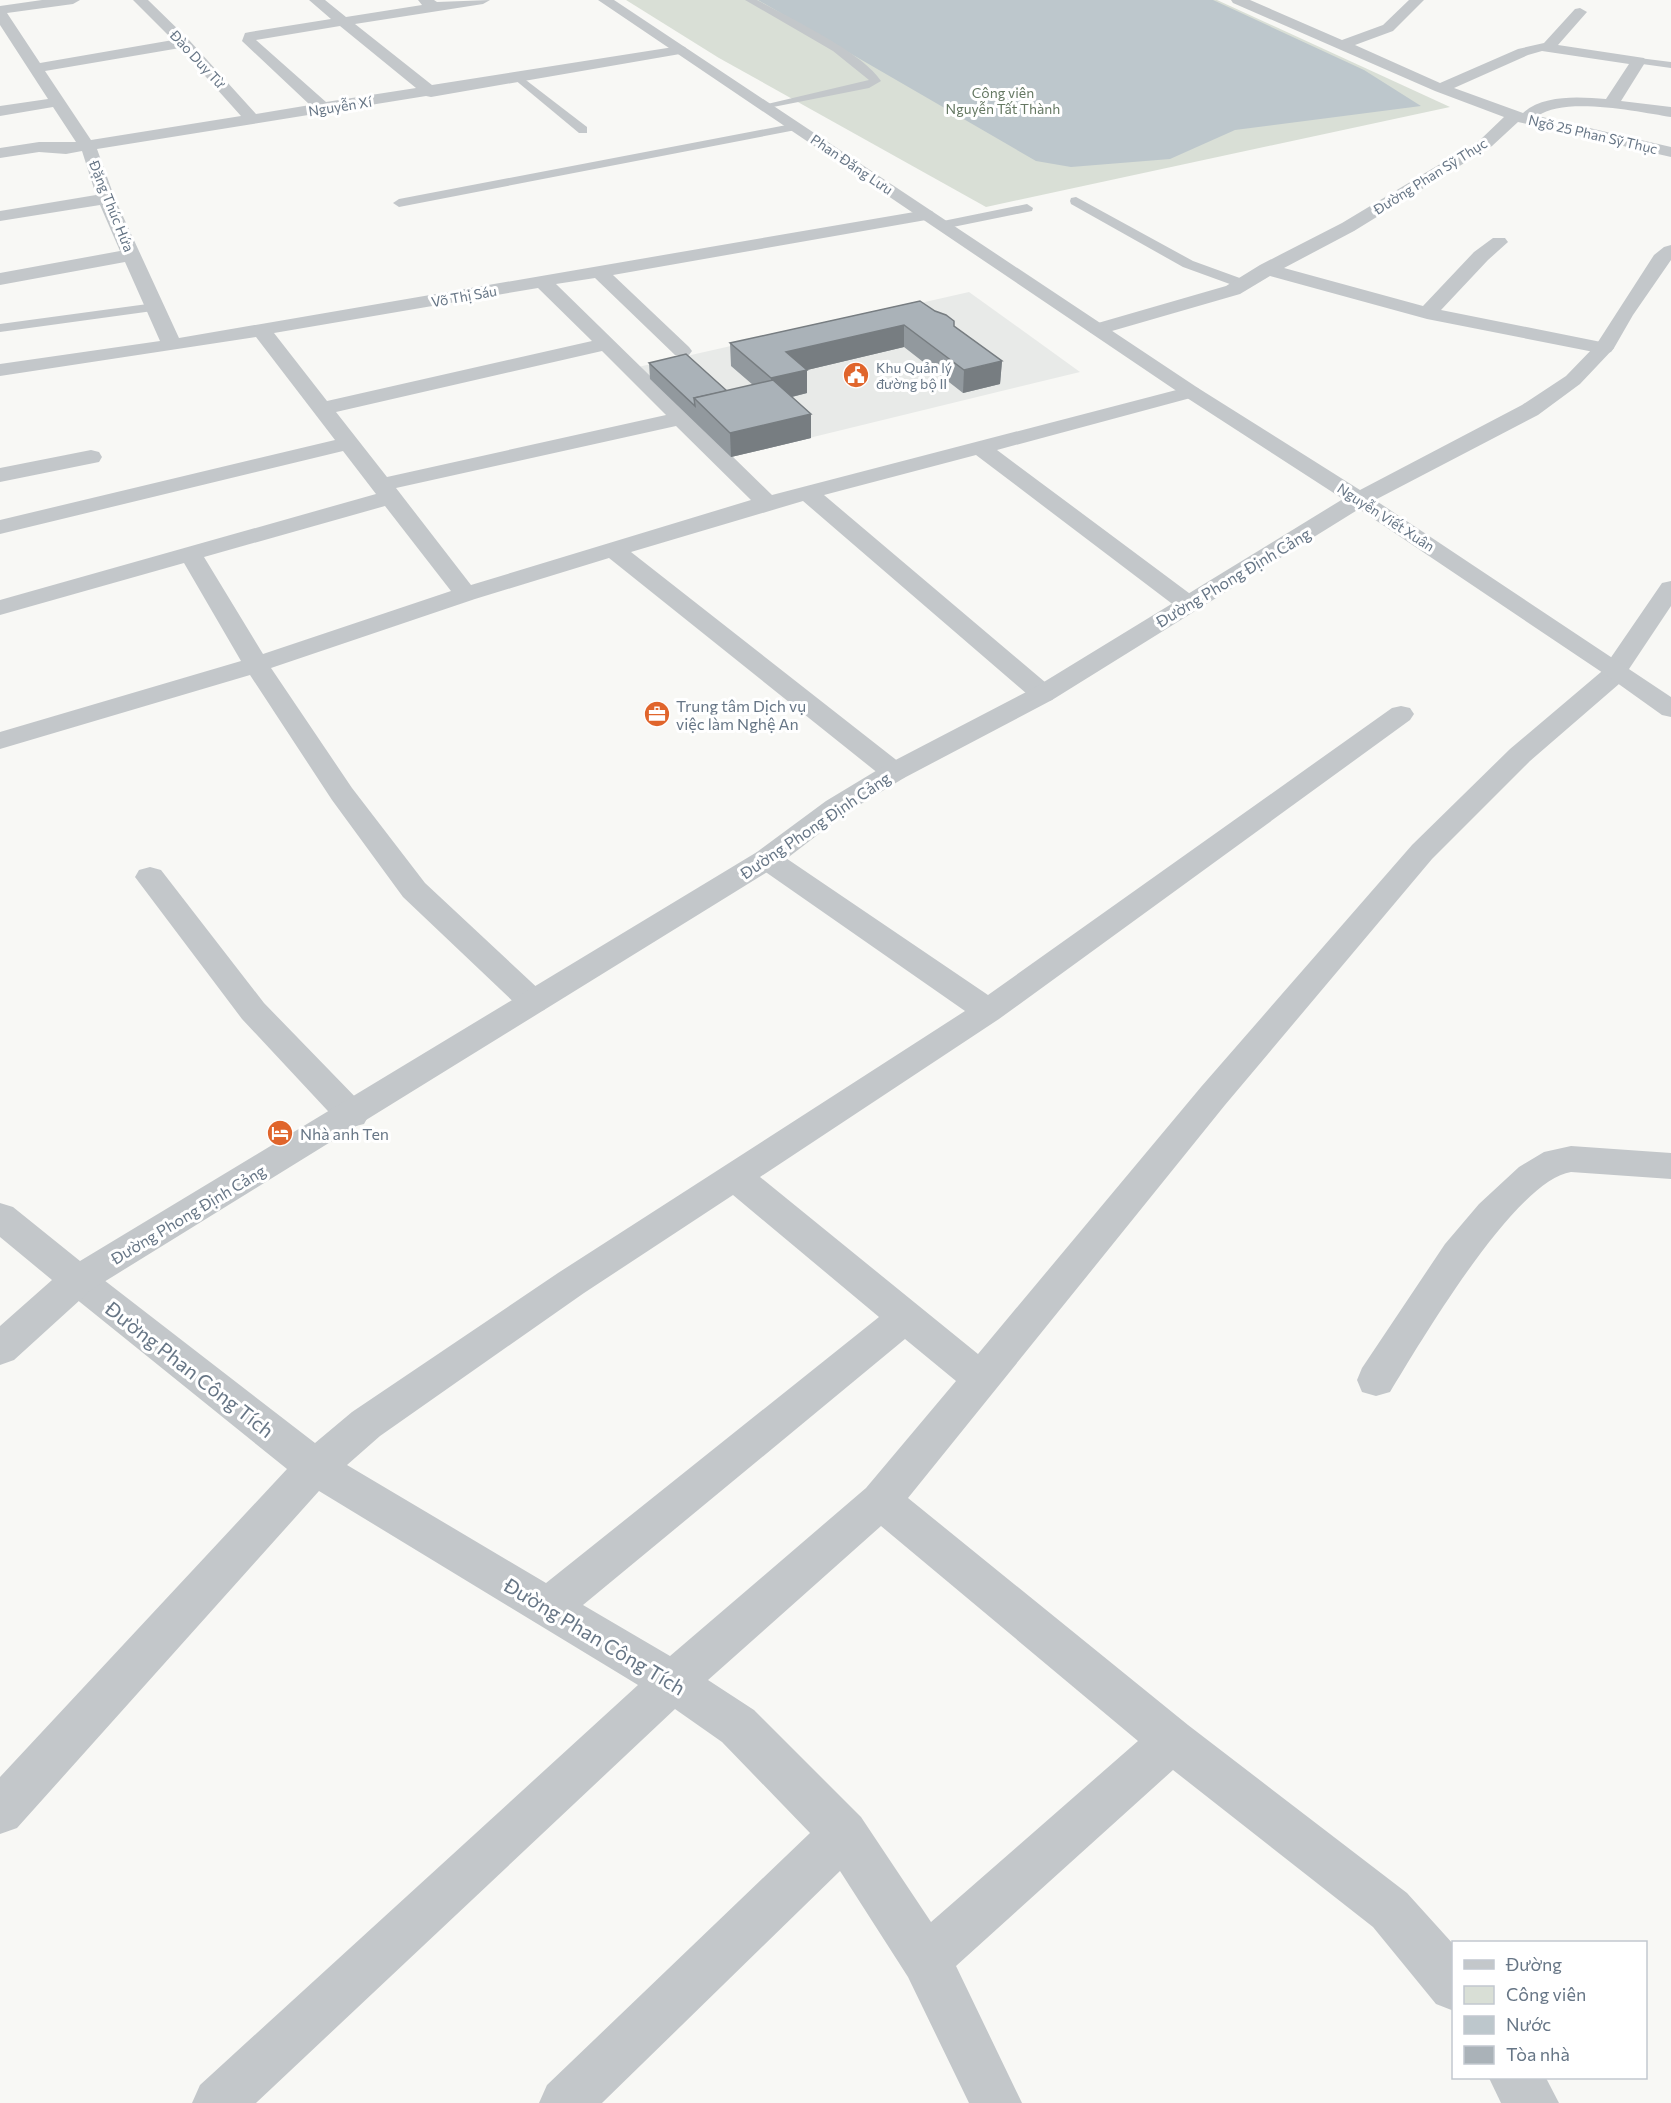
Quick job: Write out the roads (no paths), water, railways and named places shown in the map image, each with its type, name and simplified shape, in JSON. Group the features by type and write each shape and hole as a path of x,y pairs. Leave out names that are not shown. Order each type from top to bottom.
{"street":[{"path":"0,12 73,0"},
{"name":"Đào Duy Từ","path":"140,0 184,43 253,120"},
{"path":"316,0 431,92"},
{"path":"324,109 248,38 259,33 342,21 430,4 483,0"},
{"name":"Phan Đăng Lưu","path":"605,0 1098,329"},
{"path":"1238,0 1440,88 1521,118"},
{"path":"1342,45 1388,28 1417,0"},
{"name":"Đặng Thúc Hứa","path":"0,12 90,151 106,199 172,345"},
{"path":"1548,47 1580,12"},
{"path":"10,64 33,64 184,43"},
{"path":"1440,88 1475,75 1523,52 1548,47 1639,61 1611,104"},
{"name":"Nguyễn Xí","path":"0,153 39,147 66,149 431,92 680,50"},
{"path":"0,111 58,102"},
{"name":"Đường Phan Sỹ Thục","path":"1098,329 1233,290 1267,269 1348,227 1536,110 1553,105 1611,104 1671,112"},
{"name":"Ngõ 25 Phan Sỹ Thục","path":"1521,118 1671,152"},
{"path":"0,165 44,158 66,149"},
{"path":"0,216 106,199"},
{"name":"Võ Thị Sáu","path":"0,370 172,345 600,272 934,220"},
{"path":"1427,313 1481,256 1499,242"},
{"name":"Đường Phong Định Cảng","path":"0,1349 78,1280 352,1115 767,859 836,807 894,772 1042,694 1359,499 1530,410 1573,380 1604,348 1661,259 1671,251"},
{"path":"0,279 131,255"},
{"path":"1267,269 1427,313 1604,348"},
{"path":"600,272 682,351"},
{"path":"543,282 767,503"},
{"name":"Nguyễn Viết Xuân","path":"1098,329 1191,392 1359,499 1615,669 1671,709"},
{"path":"261,330 466,594"},
{"path":"322,409 606,344"},
{"path":"0,741 256,665 466,594 767,503 1191,392"},
{"path":"0,608 191,555 386,491 681,418"},
{"path":"0,527 349,444"},
{"path":"978,446 1188,604"},
{"path":"0,475 91,457"},
{"path":"808,493 1042,694"},
{"path":"612,549 894,772"},
{"path":"191,555 256,665 342,794 414,890 533,1002"},
{"path":"218,2103 673,1682 881,1502 1213,1096 1422,852 1520,755 1610,678 1671,588"},
{"path":"0,1811 315,1467 376,1417 571,1283 988,1011 1401,714"},
{"path":"767,859 988,1011"},
{"path":"150,877 254,1011 352,1115"},
{"path":"1377,1380 1458,1254 1492,1214 1531,1176 1556,1161 1571,1159 1671,1166"},
{"path":"735,1177 981,1379"},
{"name":"Đường Phan Công Tích","path":"0,1217 315,1467 673,1682 738,1726 844,1834 926,1959 996,2103"},
{"path":"548,1607 905,1317"},
{"path":"881,1502 1172,1741 1390,1910 1452,1983"},
{"path":"926,1959 1172,1741"},
{"path":"565,2103 844,1834"},
{"path":"1516,2079 1533,2103"}],"lane":[{"path":"750,0 837,49 867,71 875,81 869,85 767,107"},
{"path":"1639,61 1671,65"},
{"path":"518,77 583,130"},
{"path":"399,203 797,127"},
{"path":"1076,201 1188,264 1243,284"},
{"path":"934,220 1027,208"},
{"path":"0,328 155,307"}],"water":[{"name":"Công viên Nguyễn Tất Thành","path":"758,0 1213,0 1364,70 1421,106 1235,130 1170,159 1071,167 1036,161"}],"place":[{"name":"Khu Quản lý đường bộ II","path":"856,375"},
{"name":"Trung tâm Dịch vụ việc làm Nghệ An","path":"657,714"},
{"name":"Nhà anh Ten","path":"280,1133"}]}
